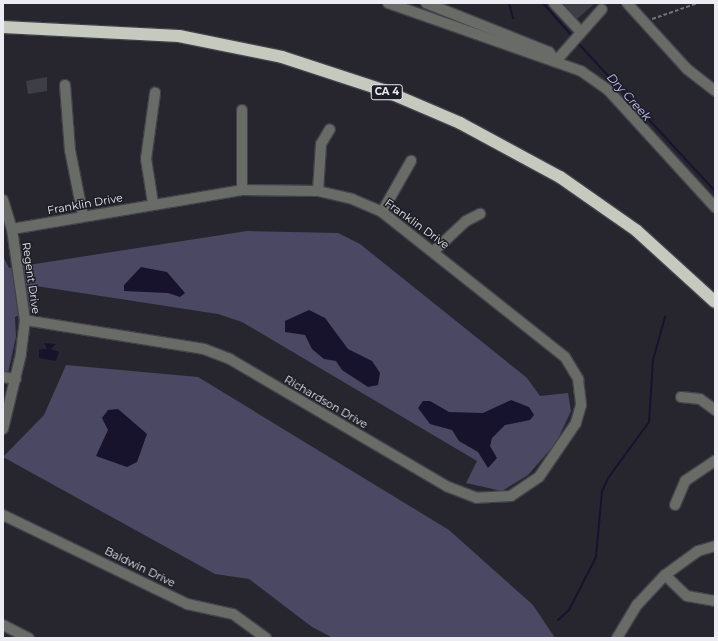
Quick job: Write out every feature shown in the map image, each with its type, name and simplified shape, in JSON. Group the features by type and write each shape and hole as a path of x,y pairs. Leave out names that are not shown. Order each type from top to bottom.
{"highway":[{"name":"CA 4","path":"3,27 179,36 282,57 383,90 460,122 560,177 637,230 715,302"}],"street":[{"path":"388,3 545,60 556,60 581,71 608,90 715,208"},
{"path":"426,3 549,52 556,60"},
{"path":"554,3 575,36"},
{"path":"627,3 687,70 715,91"},
{"path":"556,60 575,36 602,9"},
{"path":"65,85 70,150 83,216"},
{"path":"153,203 146,159 155,93"},
{"path":"242,110 242,190"},
{"path":"318,190 321,144 330,129"},
{"path":"382,212 411,161"},
{"name":"Franklin Drive","path":"12,230 153,203 242,190 318,190 352,199 382,212 434,251 565,357 578,379 581,405 576,423"},
{"name":"Regent Drive","path":"3,200 12,230 25,320 16,379 3,429"},
{"path":"434,251 466,221 480,214"},
{"name":"Richardson Drive","path":"25,320 211,352 448,487 477,498 511,496 539,477 576,423"},
{"path":"3,377 16,379"},
{"path":"681,397 700,399 715,410"},
{"path":"675,505 685,481 715,461"},
{"name":"Baldwin Drive","path":"3,515 187,604 233,614 266,638"},
{"path":"618,637 637,605 665,575 698,552 715,546"},
{"path":"665,575 687,596 715,601"},
{"path":"3,624 29,638"}],"path":[{"path":"645,22 698,3"}],"shaded area":[{"path":"247,231 338,233 360,244 527,378 540,396 568,393 571,411 556,443 528,475 502,491 466,483 477,461 242,322 218,314 36,286 32,309 15,317 16,337 8,373 3,373 3,256 9,268"},
{"path":"141,267 167,272 185,293 180,297 168,293 124,291 124,285"},
{"path":"309,310 325,318 348,349 372,361 380,373 378,385 368,387 342,370 336,361 324,359 312,349 305,335 285,332 285,321"},
{"path":"44,343 56,344 51,349 59,352 56,361 39,358 39,349 47,349"},
{"path":"66,365 198,377 449,530 533,605 555,638 333,638 312,627 249,579 215,574 3,457 44,415"},
{"path":"511,400 529,407 534,415 530,420 505,425 492,438 490,446 497,458 488,468 478,452 459,441 452,430 430,424 418,408 423,401 430,401 449,412 483,413"},
{"path":"118,409 147,434 137,462 127,467 96,456 108,430 102,418 108,410"}],"building":[{"path":"563,3 595,3 577,19"},
{"path":"47,77 47,91 28,94 26,81"}],"waterway":[{"path":"509,3 513,18"},
{"name":"Dry Creek","path":"543,3 573,37"},
{"path":"620,3 643,28"},
{"name":"Dry Creek","path":"577,42 715,191"},
{"path":"686,74 715,96"},
{"path":"558,620 569,610 596,557 602,491 608,478 649,422 653,360 665,317"}]}
